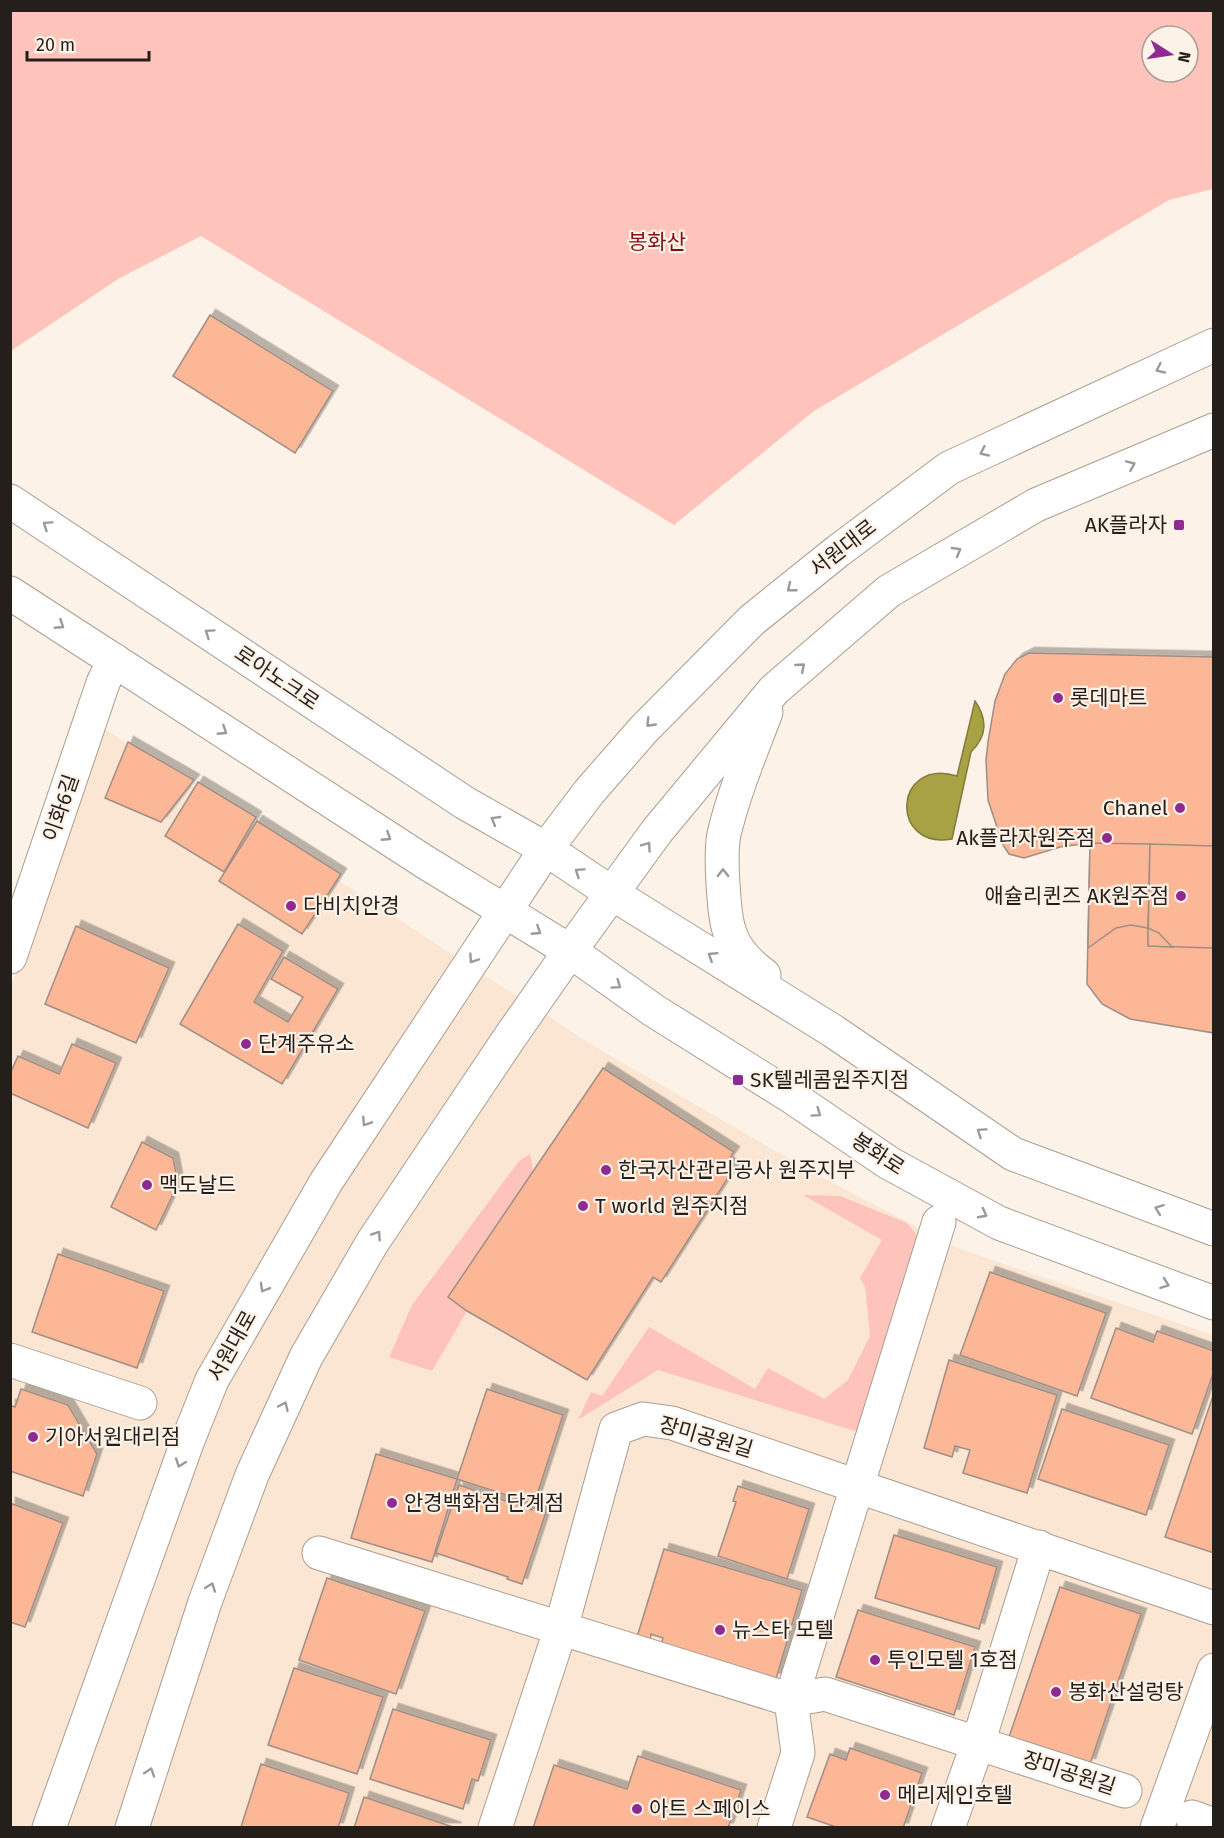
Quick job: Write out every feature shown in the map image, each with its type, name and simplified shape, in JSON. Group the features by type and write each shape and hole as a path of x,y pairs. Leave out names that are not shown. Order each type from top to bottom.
{"street":[{"name":"서원대로","path":"50,1827 188,1440 212,1380 326,1182 546,849 589,792 644,729 752,620 838,551 949,468 1214,345"},
{"path":"132,1827 205,1602 252,1475 306,1357 372,1243 570,951 657,831 774,690 889,591 1036,505 1214,430"},
{"name":"로아노크로","path":"10,501 455,796 546,849 613,894"},
{"path":"10,593 405,849 505,910"},
{"name":"이화6길","path":"10,957 103,683 114,660"},
{"path":"774,690 723,836 722,873 726,924 746,962 793,996 833,1031"},
{"path":"613,894 833,1031 1013,1154 1214,1229"},
{"name":"봉화로","path":"505,910 570,951 653,1010 795,1099 899,1169 999,1223 1214,1303"},
{"path":"774,1827 798,1753 791,1700 939,1222"},
{"path":"10,1360 140,1403"},
{"name":"장미공원길","path":"495,1827 561,1628 616,1429 643,1419 672,1423 1214,1608"},
{"path":"948,1827 978,1743 1039,1547"},
{"name":"장미공원길","path":"319,1553 791,1700 825,1694 1125,1791"},
{"path":"1157,1827 1214,1670"}],"shaded area":[{"path":"975,701 984,721 983,734 971,752 952,839 932,839 917,831 909,819 907,804 911,790 920,779 936,774 957,776"},
{"path":"103,728 597,1048 812,1172 957,1248 1213,1335 1213,1827 11,1828 11,986"}],"green space":[{"name":"봉화산","path":"11,10 1213,11 1213,189 1169,200 814,411 674,525 201,236 118,279 11,351"},
{"path":"530,1154 533,1170 448,1297 467,1311 432,1371 389,1357 412,1305 519,1161"},
{"path":"803,1195 840,1196 907,1223 920,1239 862,1428 855,1431 658,1370 578,1420 591,1392 602,1396 649,1327 755,1389 768,1368 824,1399 848,1380 870,1336 865,1287 860,1278 882,1240"}],"building":[{"path":"210,315 333,391 295,453 173,376"},
{"name":"Ak플라자원주점","path":"1029,653 1214,657 1214,1033 1130,1019 1102,1004 1087,984 1090,843 1060,847 1024,858 1009,854 1003,845 988,800 986,760 988,742 995,701 1005,674 1017,659"},
{"path":"128,742 194,780 161,822 105,798"},
{"path":"198,782 256,817 224,872 165,836"},
{"path":"257,821 341,874 302,934 219,881"},
{"path":"1090,843 1150,844 1148,928 1131,925 1116,928 1088,948"},
{"name":"애슐리퀸즈 AK원주점","path":"1150,844 1214,846 1214,948 1148,946"},
{"path":"238,924 283,951 254,1002 288,1022 303,997 271,979 284,957 338,989 282,1084 180,1024"},
{"path":"76,926 169,968 136,1043 45,1004"},
{"path":"1148,928 1159,933 1172,947 1148,946"},
{"path":"72,1044 116,1063 88,1128 10,1093 10,1074 18,1056 59,1074"},
{"path":"603,1068 734,1152 727,1162 735,1167 661,1282 653,1277 587,1380 467,1311 448,1297"},
{"path":"142,1142 173,1158 178,1184 156,1230 111,1207"},
{"path":"58,1254 164,1291 137,1368 32,1332"},
{"path":"990,1272 1106,1313 1077,1396 960,1355"},
{"path":"1116,1328 1153,1342 1157,1331 1214,1351 1214,1371 1192,1434 1091,1398"},
{"path":"949,1360 1057,1395 1027,1493 963,1473 970,1450 955,1446 952,1457 924,1448"},
{"path":"21,1389 68,1405 97,1454 83,1496 10,1471 10,1405 15,1407"},
{"path":"487,1389 563,1415 534,1504 457,1479"},
{"path":"1214,1393 1214,1553 1165,1537"},
{"path":"1062,1409 1169,1445 1146,1515 1038,1479"},
{"path":"376,1454 457,1479 432,1562 351,1538"},
{"path":"459,1485 532,1510 532,1507 546,1512 522,1584 507,1579 508,1577 436,1553"},
{"path":"738,1486 809,1509 787,1579 718,1556 736,1502 733,1501"},
{"path":"10,1503 63,1523 25,1627 10,1622"},
{"path":"894,1535 997,1567 979,1629 875,1598"},
{"path":"664,1549 802,1590 776,1679 661,1645 663,1638 651,1634 650,1641 637,1637"},
{"path":"327,1578 425,1611 396,1694 299,1660"},
{"path":"1060,1587 1141,1614 1090,1764 1009,1737"},
{"path":"858,1610 975,1647 954,1715 836,1677"},
{"path":"294,1668 383,1697 357,1774 268,1745"},
{"path":"393,1709 491,1740 478,1781 472,1779 463,1809 370,1779"},
{"path":"850,1748 922,1773 903,1828 839,1828 807,1817 830,1754 846,1760"},
{"name":"아트 스페이스","path":"638,1756 741,1790 728,1828 533,1828 554,1765 627,1789"},
{"path":"261,1764 349,1793 338,1828 241,1827"},
{"path":"364,1797 456,1828 354,1828"}],"place":[{"name":"AK플라자","path":"1179,525"},
{"name":"롯데마트","path":"1058,698"},
{"name":"Chanel","path":"1180,808"},
{"name":"Ak플라자원주점","path":"1107,838"},
{"name":"애슐리퀸즈 AK원주점","path":"1181,896"},
{"name":"다비치안경","path":"291,906"},
{"name":"단계주유소","path":"246,1044"},
{"name":"SK텔레콤원주지점","path":"738,1080"},
{"name":"한국자산관리공사 원주지부","path":"606,1170"},
{"name":"맥도날드","path":"147,1185"},
{"name":"T world 원주지점","path":"583,1206"},
{"name":"기아서원대리점","path":"33,1437"},
{"name":"안경백화점 단계점","path":"392,1503"},
{"name":"뉴스타 모텔","path":"720,1630"},
{"name":"투인모텔 1호점","path":"875,1660"},
{"name":"봉화산설렁탕","path":"1056,1692"},
{"name":"메리제인호텔","path":"885,1795"},
{"name":"아트 스페이스","path":"637,1809"}]}
